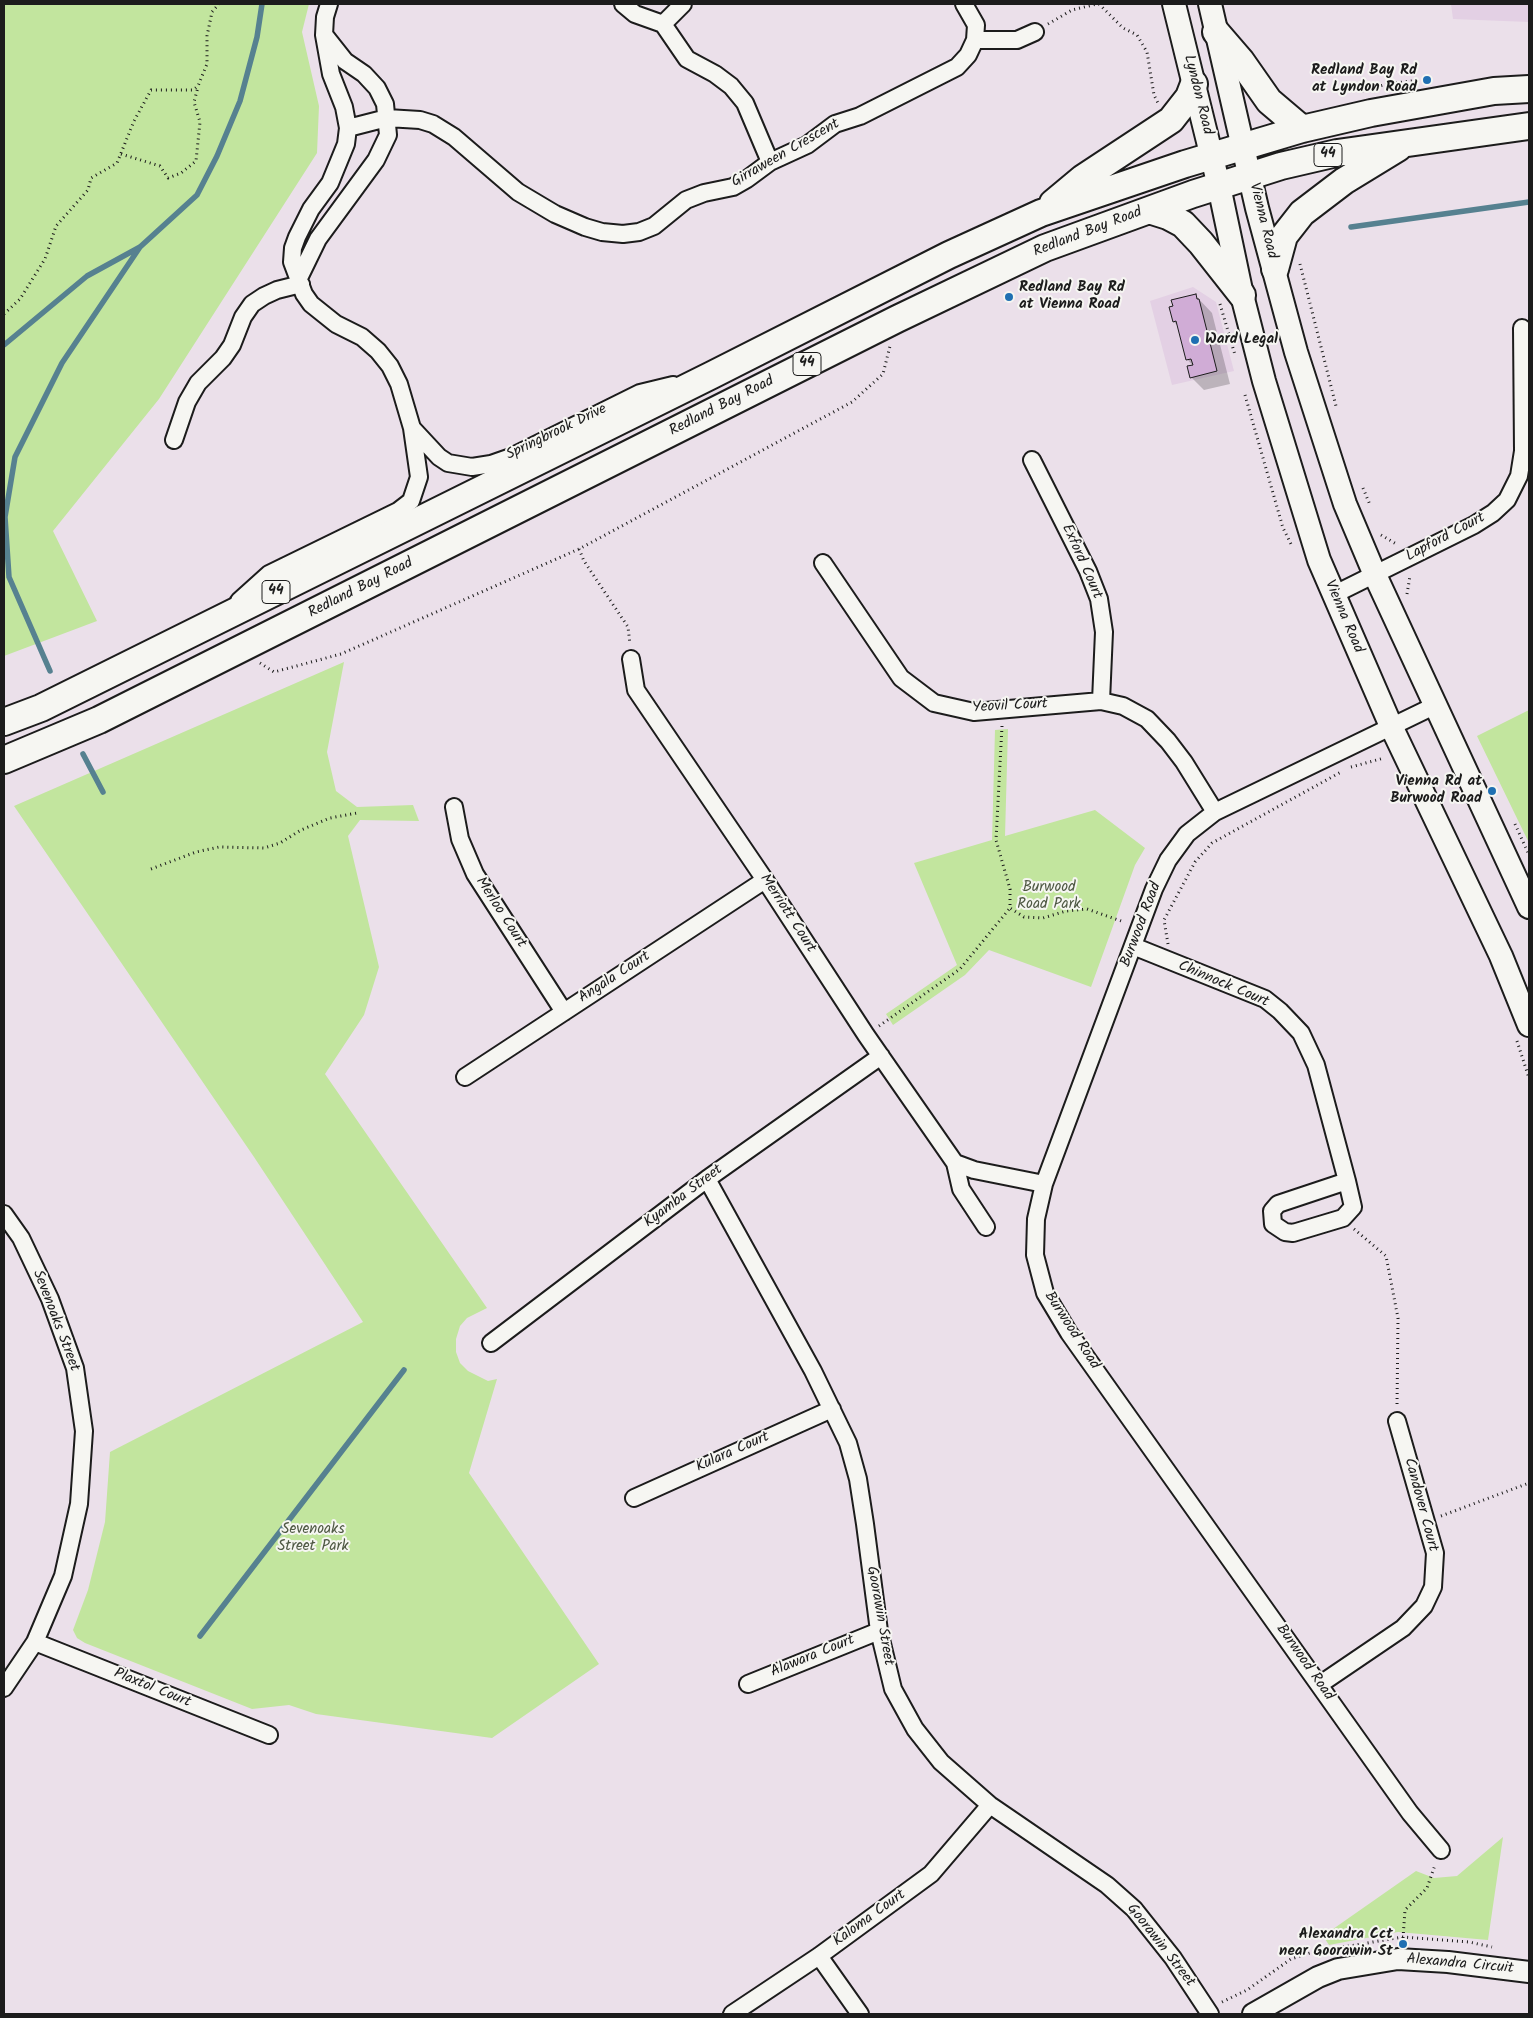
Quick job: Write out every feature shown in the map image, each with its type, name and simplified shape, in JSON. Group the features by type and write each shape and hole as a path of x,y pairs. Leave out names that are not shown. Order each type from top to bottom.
{"main road":[{"name":"Lyndon Road","path":"1174,4 1219,186"},
{"path":"1210,4 1251,175"},
{"path":"1216,32 1241,60 1269,101 1302,129"},
{"path":"1041,213 1083,178 1171,120 1189,98 1194,84"},
{"name":"44","path":"4,722 41,708 712,376 949,255 1041,213 1211,156 1302,129 1371,113 1494,91 1529,88"},
{"name":"Redland Bay Road","path":"4,760 99,720 897,319 1045,248 1251,175 1337,153 1529,126"},
{"path":"1274,269 1284,236 1294,220 1311,204 1407,142"},
{"name":"Vienna Road","path":"1251,175 1296,352 1345,504 1375,575 1529,907"},
{"name":"Vienna Road","path":"1219,186 1242,295 1264,381 1319,560 1391,726 1501,956 1523,1032"},
{"path":"1149,210 1168,216 1182,224 1201,242 1242,295"}],"street":[{"name":"Springbrook Drive","path":"217,621 269,574 398,511 410,502 419,477 412,428 399,384 390,366 378,351 362,337 336,324 320,313 304,294 292,262 293,248 311,209 330,183 346,144 348,128 344,107 331,74 324,35 325,17 330,4"},
{"path":"623,4 635,14 663,24 687,59 715,74 731,86 745,103 770,162"},
{"path":"663,24 683,4"},
{"path":"964,4 976,25 975,40 1017,40 1035,32"},
{"path":"174,440 190,396 198,383 223,358 232,345 242,317 252,304 264,296 300,281 322,233 376,160 388,135 388,118 385,104 376,88 364,74 345,61 324,35"},
{"name":"Girraween Crescent","path":"348,128 388,118 413,119 433,124 454,138 518,192 555,214 602,232 623,234 654,226 686,200 704,193 733,187 770,162 807,145 835,124 860,116 950,71 968,55 975,40"},
{"name":"Lapford Court","path":"1333,595 1474,525 1493,513 1507,500 1519,476 1523,451 1522,328"},
{"name":"Springbrook Drive","path":"412,428 439,457 448,463 472,467 491,464 511,457 640,393 712,376"},
{"name":"Exford Court","path":"1032,460 1088,571 1099,599 1104,632 1101,701"},
{"name":"Yeovil Court","path":"823,563 901,678 934,703 974,712 1101,701 1123,706 1147,720 1168,741 1184,762 1215,812"},
{"name":"Merriott Court","path":"631,659 636,690 765,880 866,1035 955,1163 961,1189 986,1227"},
{"name":"Burwood Road","path":"1436,705 1215,812 1187,834 1168,860 1133,946 1044,1184 1036,1219 1035,1255 1045,1293 1070,1333 1410,1814 1441,1850"},
{"name":"Merloo Court","path":"454,807 460,840 475,874 564,1012"},
{"name":"Angala Court","path":"465,1077 765,880"},
{"name":"Chinnock Court","path":"1133,946 1265,999 1280,1011 1300,1033 1316,1064 1354,1207 1345,1217"},
{"name":"Kyamba Street","path":"491,1344 707,1179 881,1056"},
{"path":"955,1163 974,1170 1044,1184"},
{"name":"Goorawin Street","path":"707,1179 832,1408 848,1443 858,1480 879,1631 893,1689 915,1729 941,1762 990,1805 1107,1885 1134,1909 1173,1958 1210,2014"},
{"path":"1345,1217 1293,1233 1278,1229 1271,1218 1272,1211 1285,1200 1347,1180"},
{"name":"Sevenoaks Street","path":"4,1214 21,1238 50,1299 74,1368 84,1431 79,1504 63,1576 35,1642 4,1688"},
{"name":"Kulara Court","path":"634,1498 832,1408"},
{"name":"Candover Court","path":"1319,1685 1404,1628 1424,1606 1433,1587 1434,1553 1397,1421"},
{"name":"Alawara Court","path":"748,1684 879,1631"},
{"name":"Plaxtol Court","path":"35,1642 269,1735"},
{"name":"Kaloma Court","path":"732,2014 819,1956 931,1874 990,1805"},
{"path":"819,1956 860,2014"},
{"name":"Alexandra Circuit","path":"1253,2014 1325,1974 1362,1964 1402,1960 1448,1962 1529,1972"}],"path":[{"path":"121,154 160,166 168,178 181,172 196,161 200,122 194,102 207,64 207,36 212,12 219,4"},
{"path":"1035,32 1072,10 1098,4 1123,28 1137,35 1147,52 1154,95 1161,108"},
{"path":"1354,95 1370,87 1420,80"},
{"path":"4,314 20,299 45,259 56,226 88,190 91,178 117,163 151,90 193,90 198,86"},
{"path":"1300,258 1302,277 1337,407"},
{"path":"238,651 274,672 341,654 579,549 852,402 883,374 897,319"},
{"path":"1361,482 1371,509"},
{"path":"1378,528 1381,537 1394,541 1401,547"},
{"path":"579,549 584,561 628,627 631,659"},
{"path":"866,1035 960,968 1010,908 1010,889 996,840 1003,710"},
{"path":"1168,947 1169,940 1164,920 1195,862 1212,843 1351,767 1386,758 1390,765"},
{"path":"151,869 196,852 219,847 264,848 280,843 301,830 330,818 357,814"},
{"path":"1010,908 1024,917 1043,918 1066,910 1087,910 1140,928"},
{"path":"1523,1032 1529,1078"},
{"path":"1345,1217 1351,1227 1386,1256 1398,1318 1397,1421"},
{"path":"1425,1521 1529,1483"},
{"path":"1402,1960 1405,1910 1427,1888 1441,1850"}],"shaded area":[{"path":"1451,4 1529,4 1529,22 1453,19"},
{"path":"1193,287 1216,302 1234,371 1172,385 1150,301"}],"green space":[{"path":"4,4 309,4 302,32 319,106 317,153 159,399 53,531 97,621 4,656"},
{"name":"Sevenoaks Street Park","path":"344,662 327,752 336,791 357,807 413,805 419,821 360,820 348,836 379,967 364,1015 325,1074 487,1308 467,1318 460,1326 456,1339 456,1352 460,1363 468,1371 488,1381 497,1379 469,1473 599,1664 492,1738 316,1714 289,1705 252,1709 85,1643 77,1638 73,1630 88,1590 105,1522 110,1452 363,1322 254,1157 14,806"},
{"path":"1529,710 1529,843 1477,736"},
{"name":"Burwood Road Park","path":"1008,729 1005,836 1095,810 1145,848 1135,865 1091,987 989,950 965,975 893,1025 886,1014 957,965 914,863 992,840 995,730"},
{"path":"1503,1837 1488,1940 1398,1932 1329,1945 1323,1936 1416,1871 1434,1878 1457,1876"}],"building":[{"name":"Ward Legal","path":"1196,294 1197,299 1199,299 1217,371 1190,378 1187,366 1193,365 1191,359 1186,360 1176,321 1173,322 1169,307 1173,306 1171,300"}],"waterway":[{"path":"4,345 87,276 140,247 197,195 217,156 240,101 257,37 262,4"},
{"path":"1351,227 1529,202"},
{"path":"50,671 9,577 5,517 15,457 62,363 140,247"},
{"path":"83,754 103,792"},
{"path":"200,1636 404,1370"}],"place":[{"name":"Redland Bay Rd at Lyndon Road","path":"1427,80"},
{"name":"Redland Bay Rd at Vienna Road","path":"1009,297"},
{"name":"Ward Legal","path":"1195,340"},
{"name":"Vienna Rd at Burwood Road","path":"1492,791"},
{"name":"Alexandra Cct near Goorawin St","path":"1403,1944"}]}
